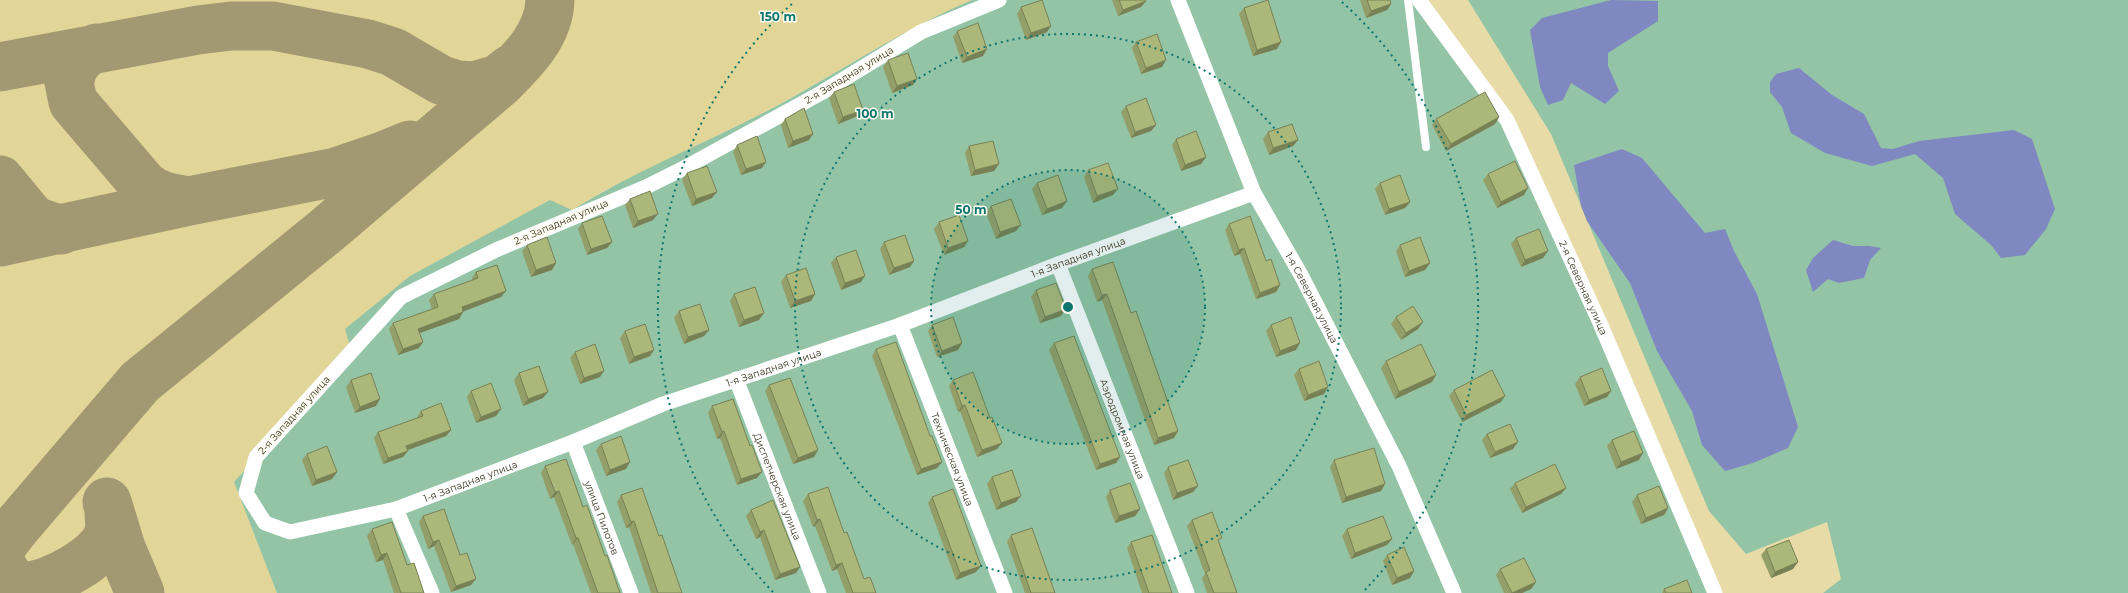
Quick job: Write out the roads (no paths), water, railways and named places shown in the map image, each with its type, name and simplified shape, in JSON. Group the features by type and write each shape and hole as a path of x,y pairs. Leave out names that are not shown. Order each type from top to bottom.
{"street":[{"name":"2-я Западная улица","path":"290,532 265,523 246,493 256,457 401,297 496,250 646,187 686,167 821,93 921,32 999,0"},
{"name":"1-я Северная улица","path":"1178,0 1254,193 1301,275 1399,466 1454,593"},
{"name":"2-я Северная улица","path":"1419,0 1507,120 1600,323 1715,593"},
{"name":"1-я Западная улица","path":"290,532 396,509 573,442 663,404 900,325 1058,264 1254,193"},
{"name":"Аэродромная улица","path":"1058,264 1187,593"},
{"name":"Техническая улица","path":"900,325 1005,593"},
{"name":"Диспетчерская улица","path":"736,379 818,593"},
{"name":"улица Пилотов","path":"573,442 631,593"},
{"path":"396,509 432,593"}],"lane":[{"path":"1408,0 1426,147"}],"water":[{"path":"1611,0 1658,1 1658,21 1608,53 1608,66 1619,91 1605,104 1571,83 1563,100 1548,105 1540,87 1530,30 1542,18"},
{"path":"1799,68 1832,95 1864,114 1881,148 1893,149 1919,141 2014,130 2032,139 2055,209 2046,229 2025,255 2001,258 1991,245 1955,214 1943,178 1915,154 1872,166 1825,153 1791,133 1782,107 1770,92 1770,82 1776,74"},
{"path":"1622,149 1642,158 1705,233 1725,229 1734,251 1757,294 1798,427 1788,448 1753,463 1725,471 1702,445 1692,411 1657,351 1630,283 1587,221 1581,206 1574,165"},
{"path":"1833,240 1853,246 1881,248 1870,260 1864,278 1839,283 1828,279 1813,292 1806,270 1813,258"}]}
